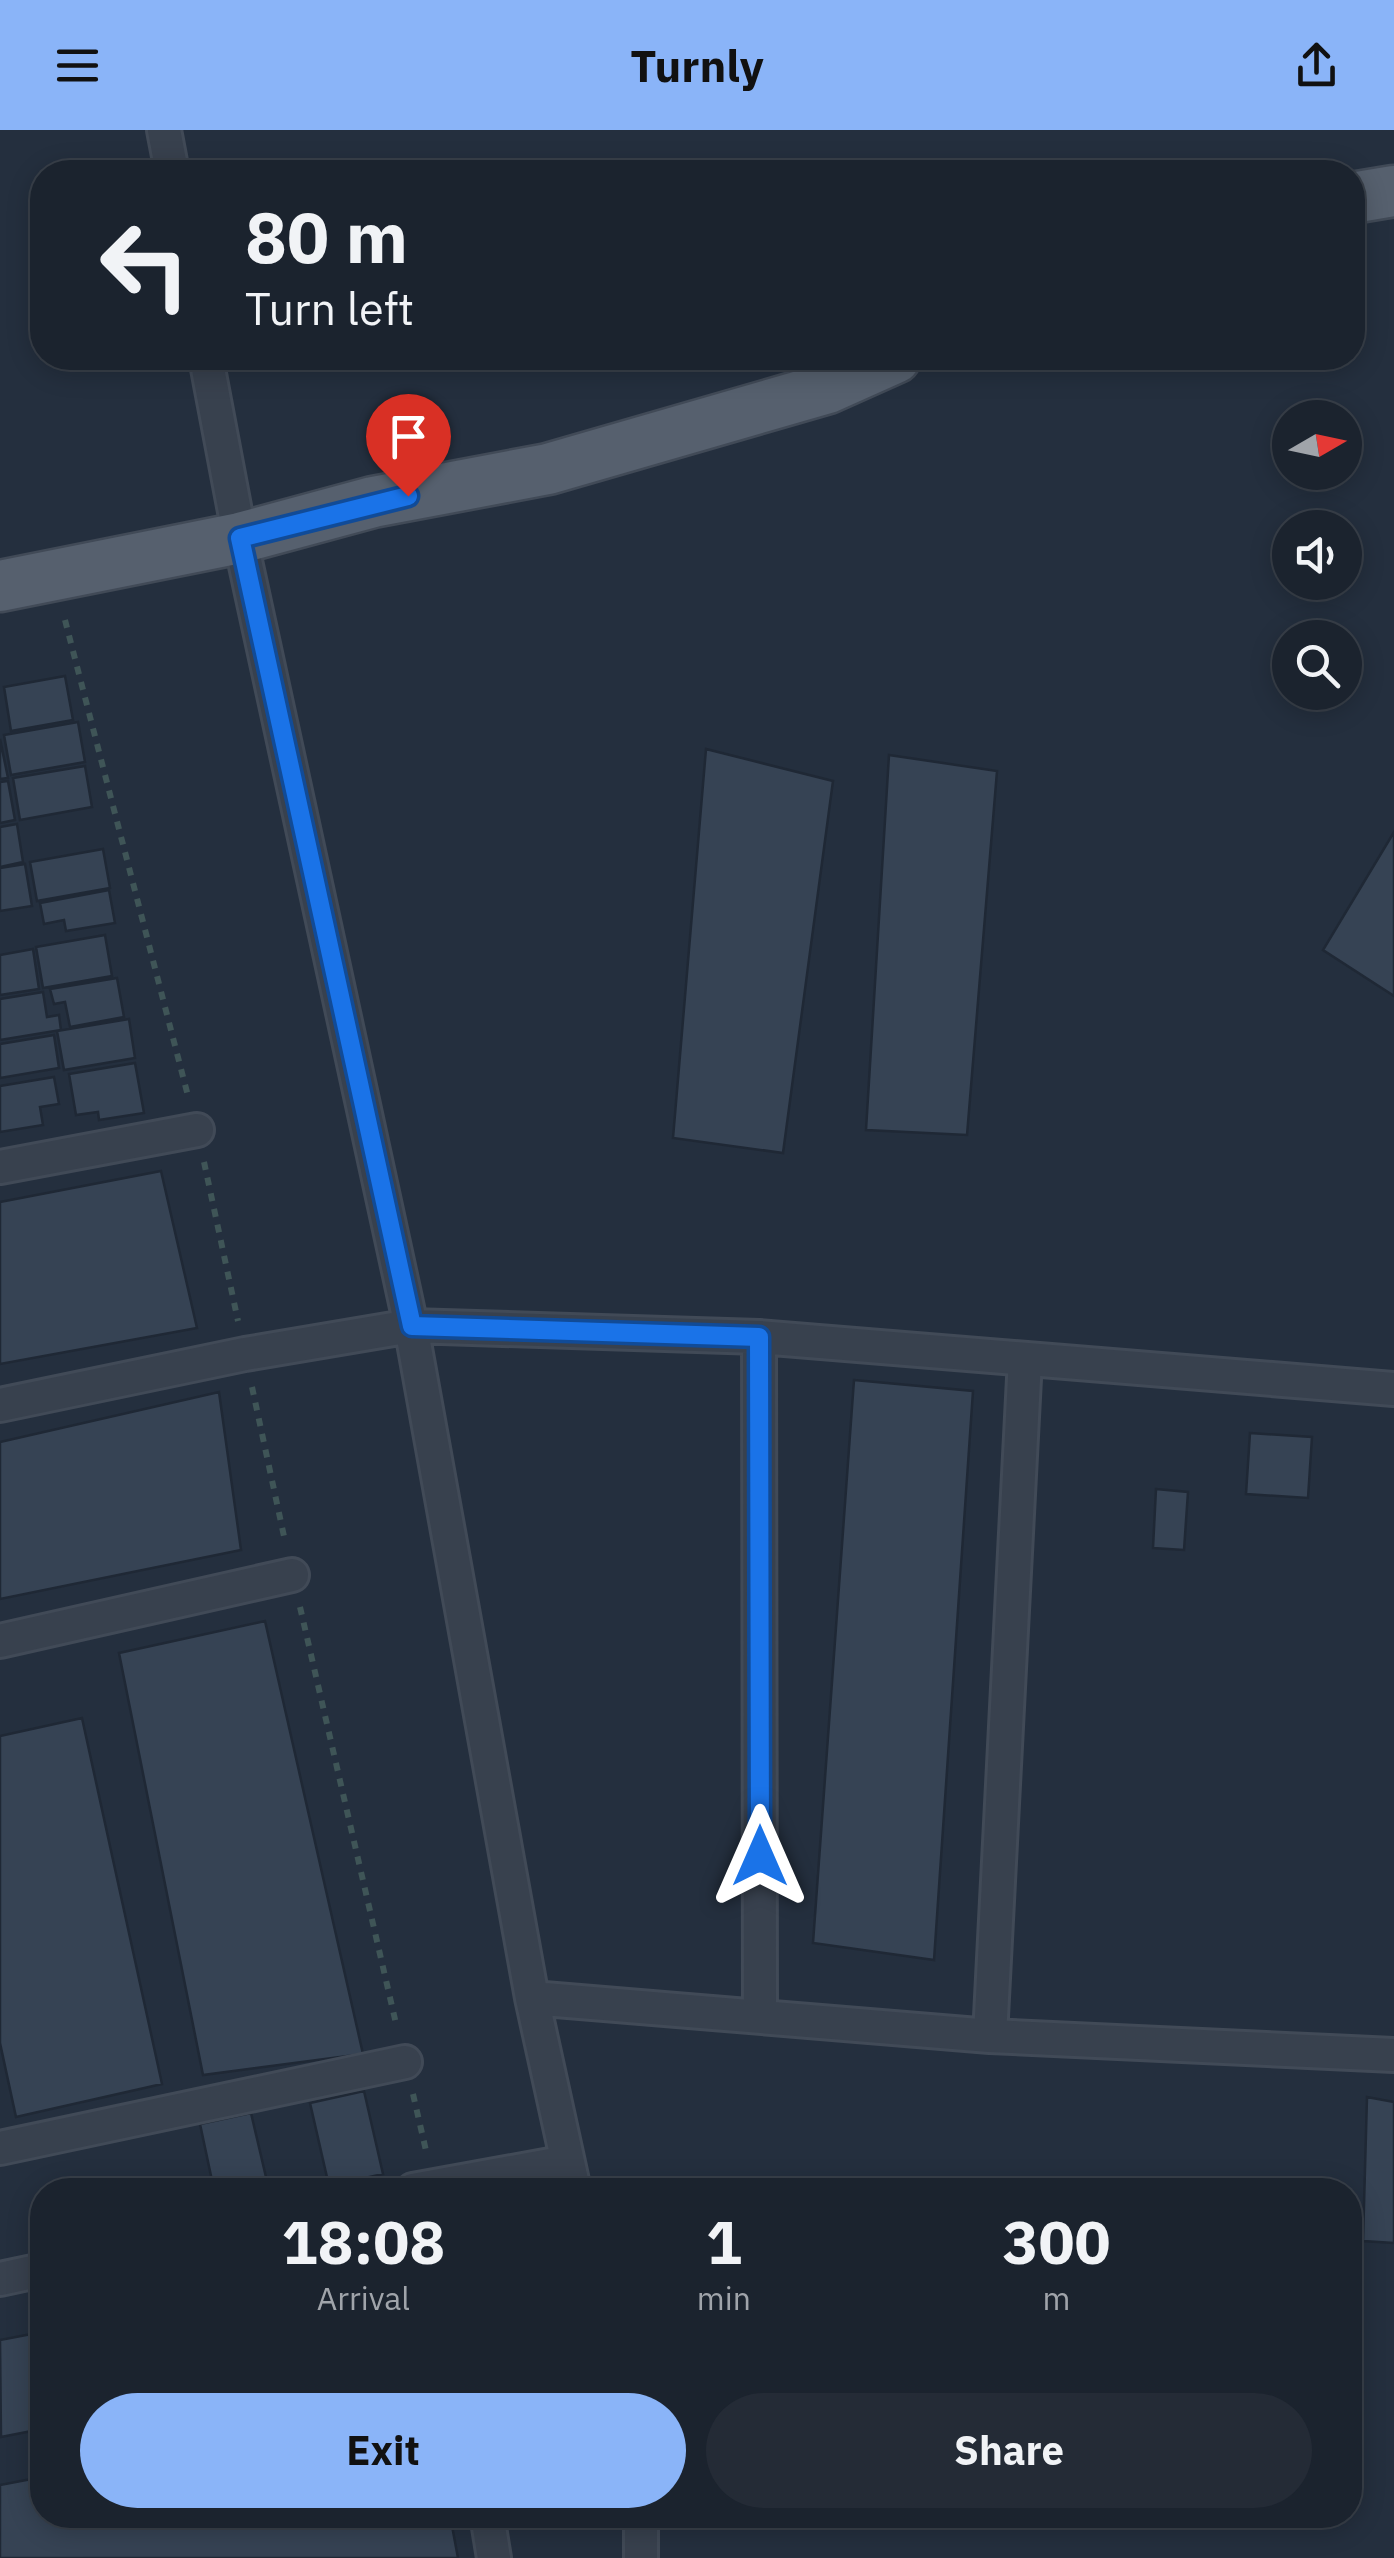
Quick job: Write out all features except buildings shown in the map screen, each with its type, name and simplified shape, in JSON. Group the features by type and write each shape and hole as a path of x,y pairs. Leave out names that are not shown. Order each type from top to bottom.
{"main road":[{"path":"1365,196 1394,192"},
{"path":"0,586 240,538 374,502 548,468 665,438 828,388 868,370"}],"street":[{"path":"164,130 170,160"},
{"path":"208,370 240,538 412,1326 532,1998 570,2176"},
{"path":"0,1166 197,1130"},
{"path":"0,1405 245,1354 412,1326 759,1337 1394,1389"},
{"path":"759,1337 760,2016"},
{"path":"990,2036 1025,1359"},
{"path":"0,1641 292,1575"},
{"path":"532,1998 990,2036 1394,2056"},
{"path":"0,2146 405,2062"},
{"path":"0,2279 30,2273"},
{"path":"489,2528 494,2558"},
{"path":"641,2528 641,2558"}],"route":[{"path":"408,496 240,538 358,1093 412,1326 759,1337 760,1856"}]}
